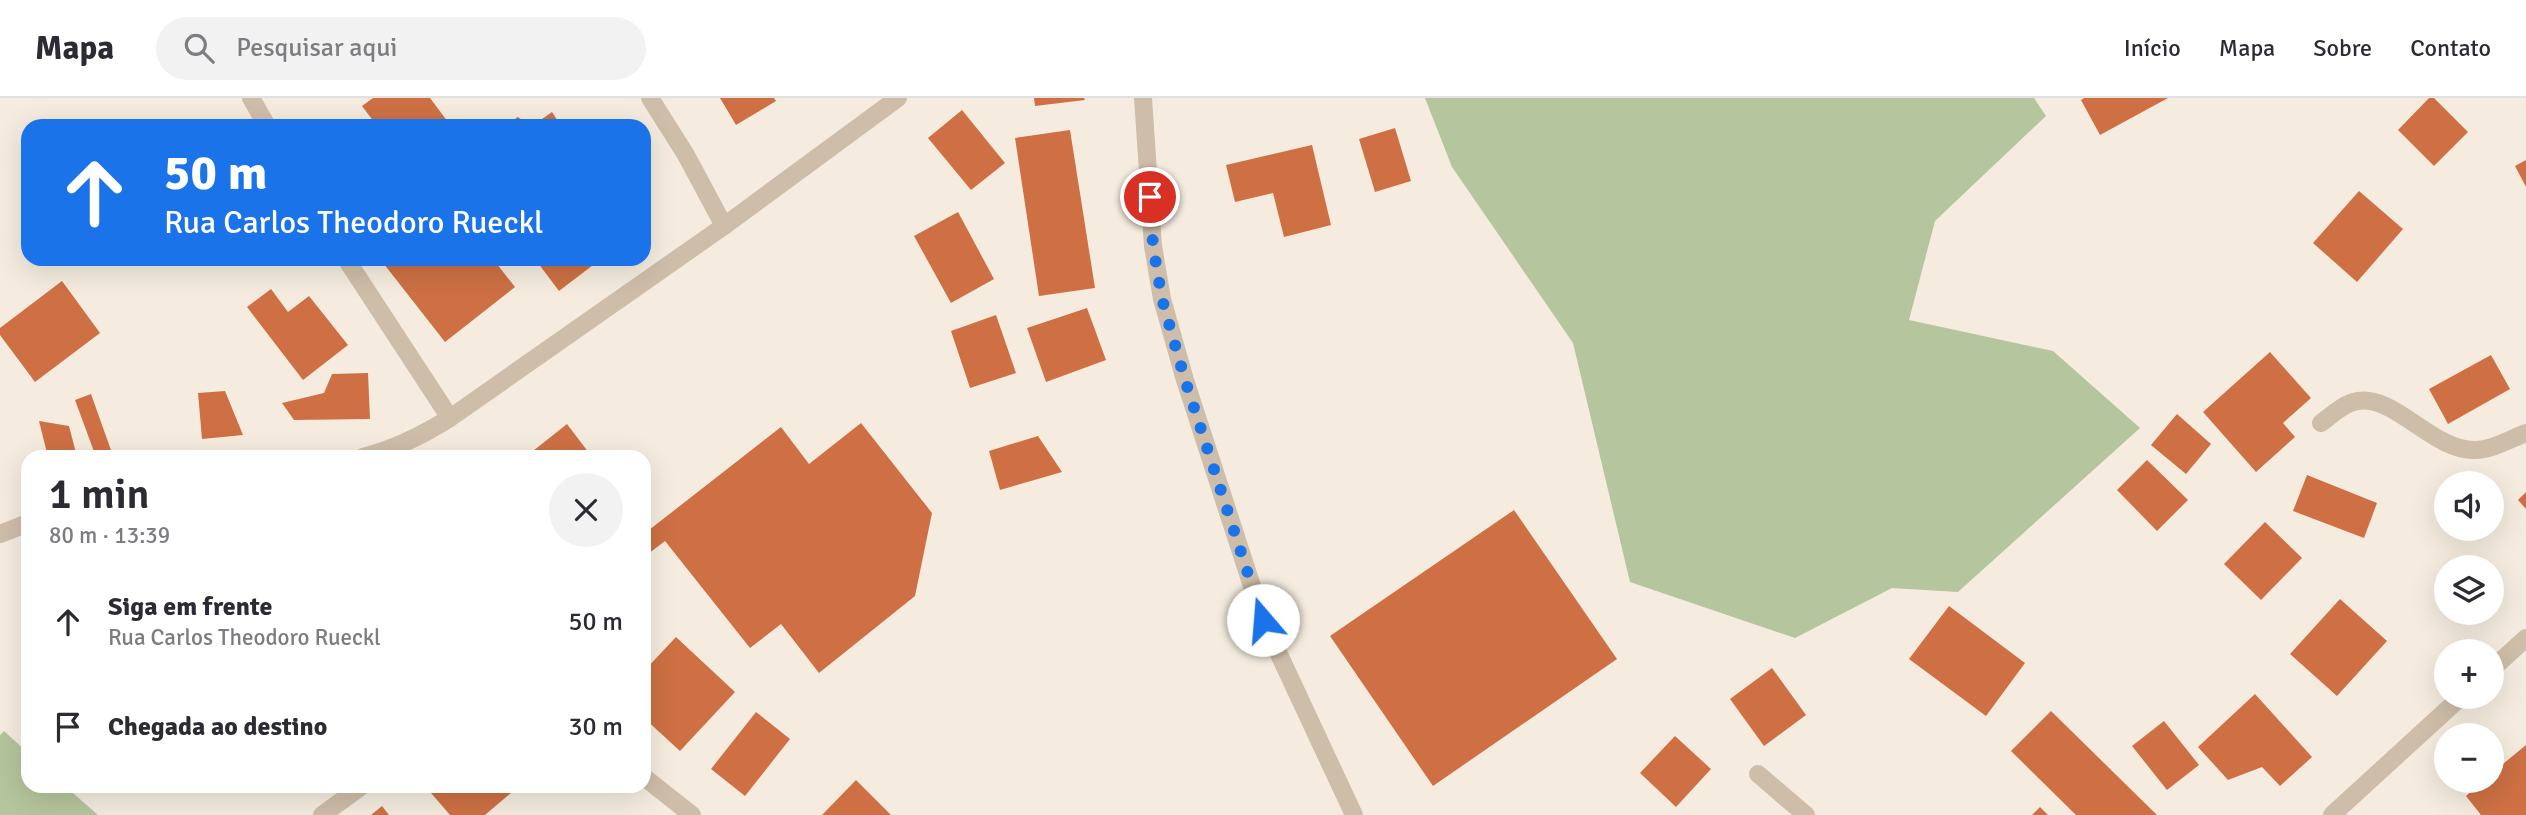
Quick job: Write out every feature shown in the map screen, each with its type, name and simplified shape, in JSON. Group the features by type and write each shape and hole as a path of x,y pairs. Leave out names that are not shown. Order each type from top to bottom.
{"street":[{"path":"251,98 263,119"},
{"path":"650,98 686,155 724,226"},
{"path":"389,450 416,439 450,418 724,226 898,98"},
{"path":"1143,98 1153,246 1162,299 1185,380 1263,620 1354,815"},
{"path":"351,266 450,418"},
{"path":"2321,423 2344,406 2358,401 2371,401 2388,408 2443,442 2462,449 2492,447 2526,433"},
{"path":"413,450 416,439"},
{"path":"0,534 21,526"},
{"path":"2504,658 2526,638"},
{"path":"2332,815 2448,709"},
{"path":"1758,774 1807,815"},
{"path":"651,784 674,809 692,815"},
{"path":"322,815 352,793"}],"green space":[{"path":"1425,98 2034,98 2046,116 1935,221 1909,320 2053,351 2140,428 1958,592 1892,588 1795,638 1630,582 1573,343 1452,167"},
{"path":"4,731 21,747 21,793 73,793 98,815 0,815 0,735"}],"building":[{"path":"373,98 430,98 446,119 372,119 362,106"},
{"path":"720,98 774,98 776,101 736,125"},
{"path":"1034,98 1084,98 1085,100 1035,106"},
{"path":"2168,98 2100,135 2081,100"},
{"path":"2429,98 2434,98 2468,132 2434,166 2398,130"},
{"path":"962,110 1005,163 971,190 928,138"},
{"path":"552,112 556,119 542,119"},
{"path":"1395,128 1411,181 1375,192 1359,139"},
{"path":"1070,130 1095,288 1039,296 1015,138"},
{"path":"1312,145 1331,225 1284,237 1273,193 1235,202 1226,165"},
{"path":"2526,160 2526,187 2515,166"},
{"path":"2359,191 2403,229 2357,282 2313,243"},
{"path":"958,212 994,279 951,303 914,236"},
{"path":"385,266 498,266 515,287 445,342"},
{"path":"540,266 592,266 559,291"},
{"path":"62,281 100,333 35,382 0,335 0,328"},
{"path":"271,289 288,312 309,296 348,345 303,380 247,307"},
{"path":"1087,308 1106,360 1046,382 1027,328"},
{"path":"996,315 1016,373 970,388 951,331"},
{"path":"2270,352 2311,398 2283,423 2295,437 2256,472 2203,412"},
{"path":"2491,355 2510,389 2448,424 2429,389"},
{"path":"368,373 370,419 294,420 282,403 324,393 332,374"},
{"path":"225,391 243,435 202,439 198,393"},
{"path":"91,394 111,450 93,450 75,400"},
{"path":"2177,414 2211,444 2186,474 2151,445"},
{"path":"39,421 69,426 75,450 46,450"},
{"path":"861,423 932,513 915,596 819,673 781,624 750,648 665,541 651,552 651,528 781,427 809,464"},
{"path":"567,424 587,450 534,450"},
{"path":"1038,436 1062,472 1000,490 989,451"},
{"path":"2147,460 2188,500 2157,531 2117,490"},
{"path":"2307,475 2377,503 2364,538 2293,511"},
{"path":"2526,492 2526,509 2518,500"},
{"path":"1514,510 1617,659 1433,786 1330,636"},
{"path":"2265,522 2302,558 2261,600 2224,564"},
{"path":"2340,599 2387,641 2337,696 2290,654"},
{"path":"1949,606 2025,663 1986,716 1909,659"},
{"path":"676,637 735,692 680,751 651,724 651,664"},
{"path":"1772,668 1806,715 1764,746 1730,699"},
{"path":"2255,694 2312,757 2280,786 2262,767 2228,780 2198,747"},
{"path":"2051,711 2157,815 2076,815 2011,751"},
{"path":"756,712 790,739 745,796 711,769"},
{"path":"2164,721 2199,765 2167,790 2132,746"},
{"path":"1675,736 1711,769 1676,807 1640,773"},
{"path":"2526,745 2526,815 2481,815 2466,796 2469,793 2504,793 2504,763"},
{"path":"856,780 891,815 822,815"},
{"path":"431,793 511,793 485,815 450,815"},
{"path":"382,806 389,815 371,815"},
{"path":"2040,807 2048,815 2032,815"}],"route":[{"path":"1150,197 1153,246 1162,299 1185,380 1263,620"}]}
